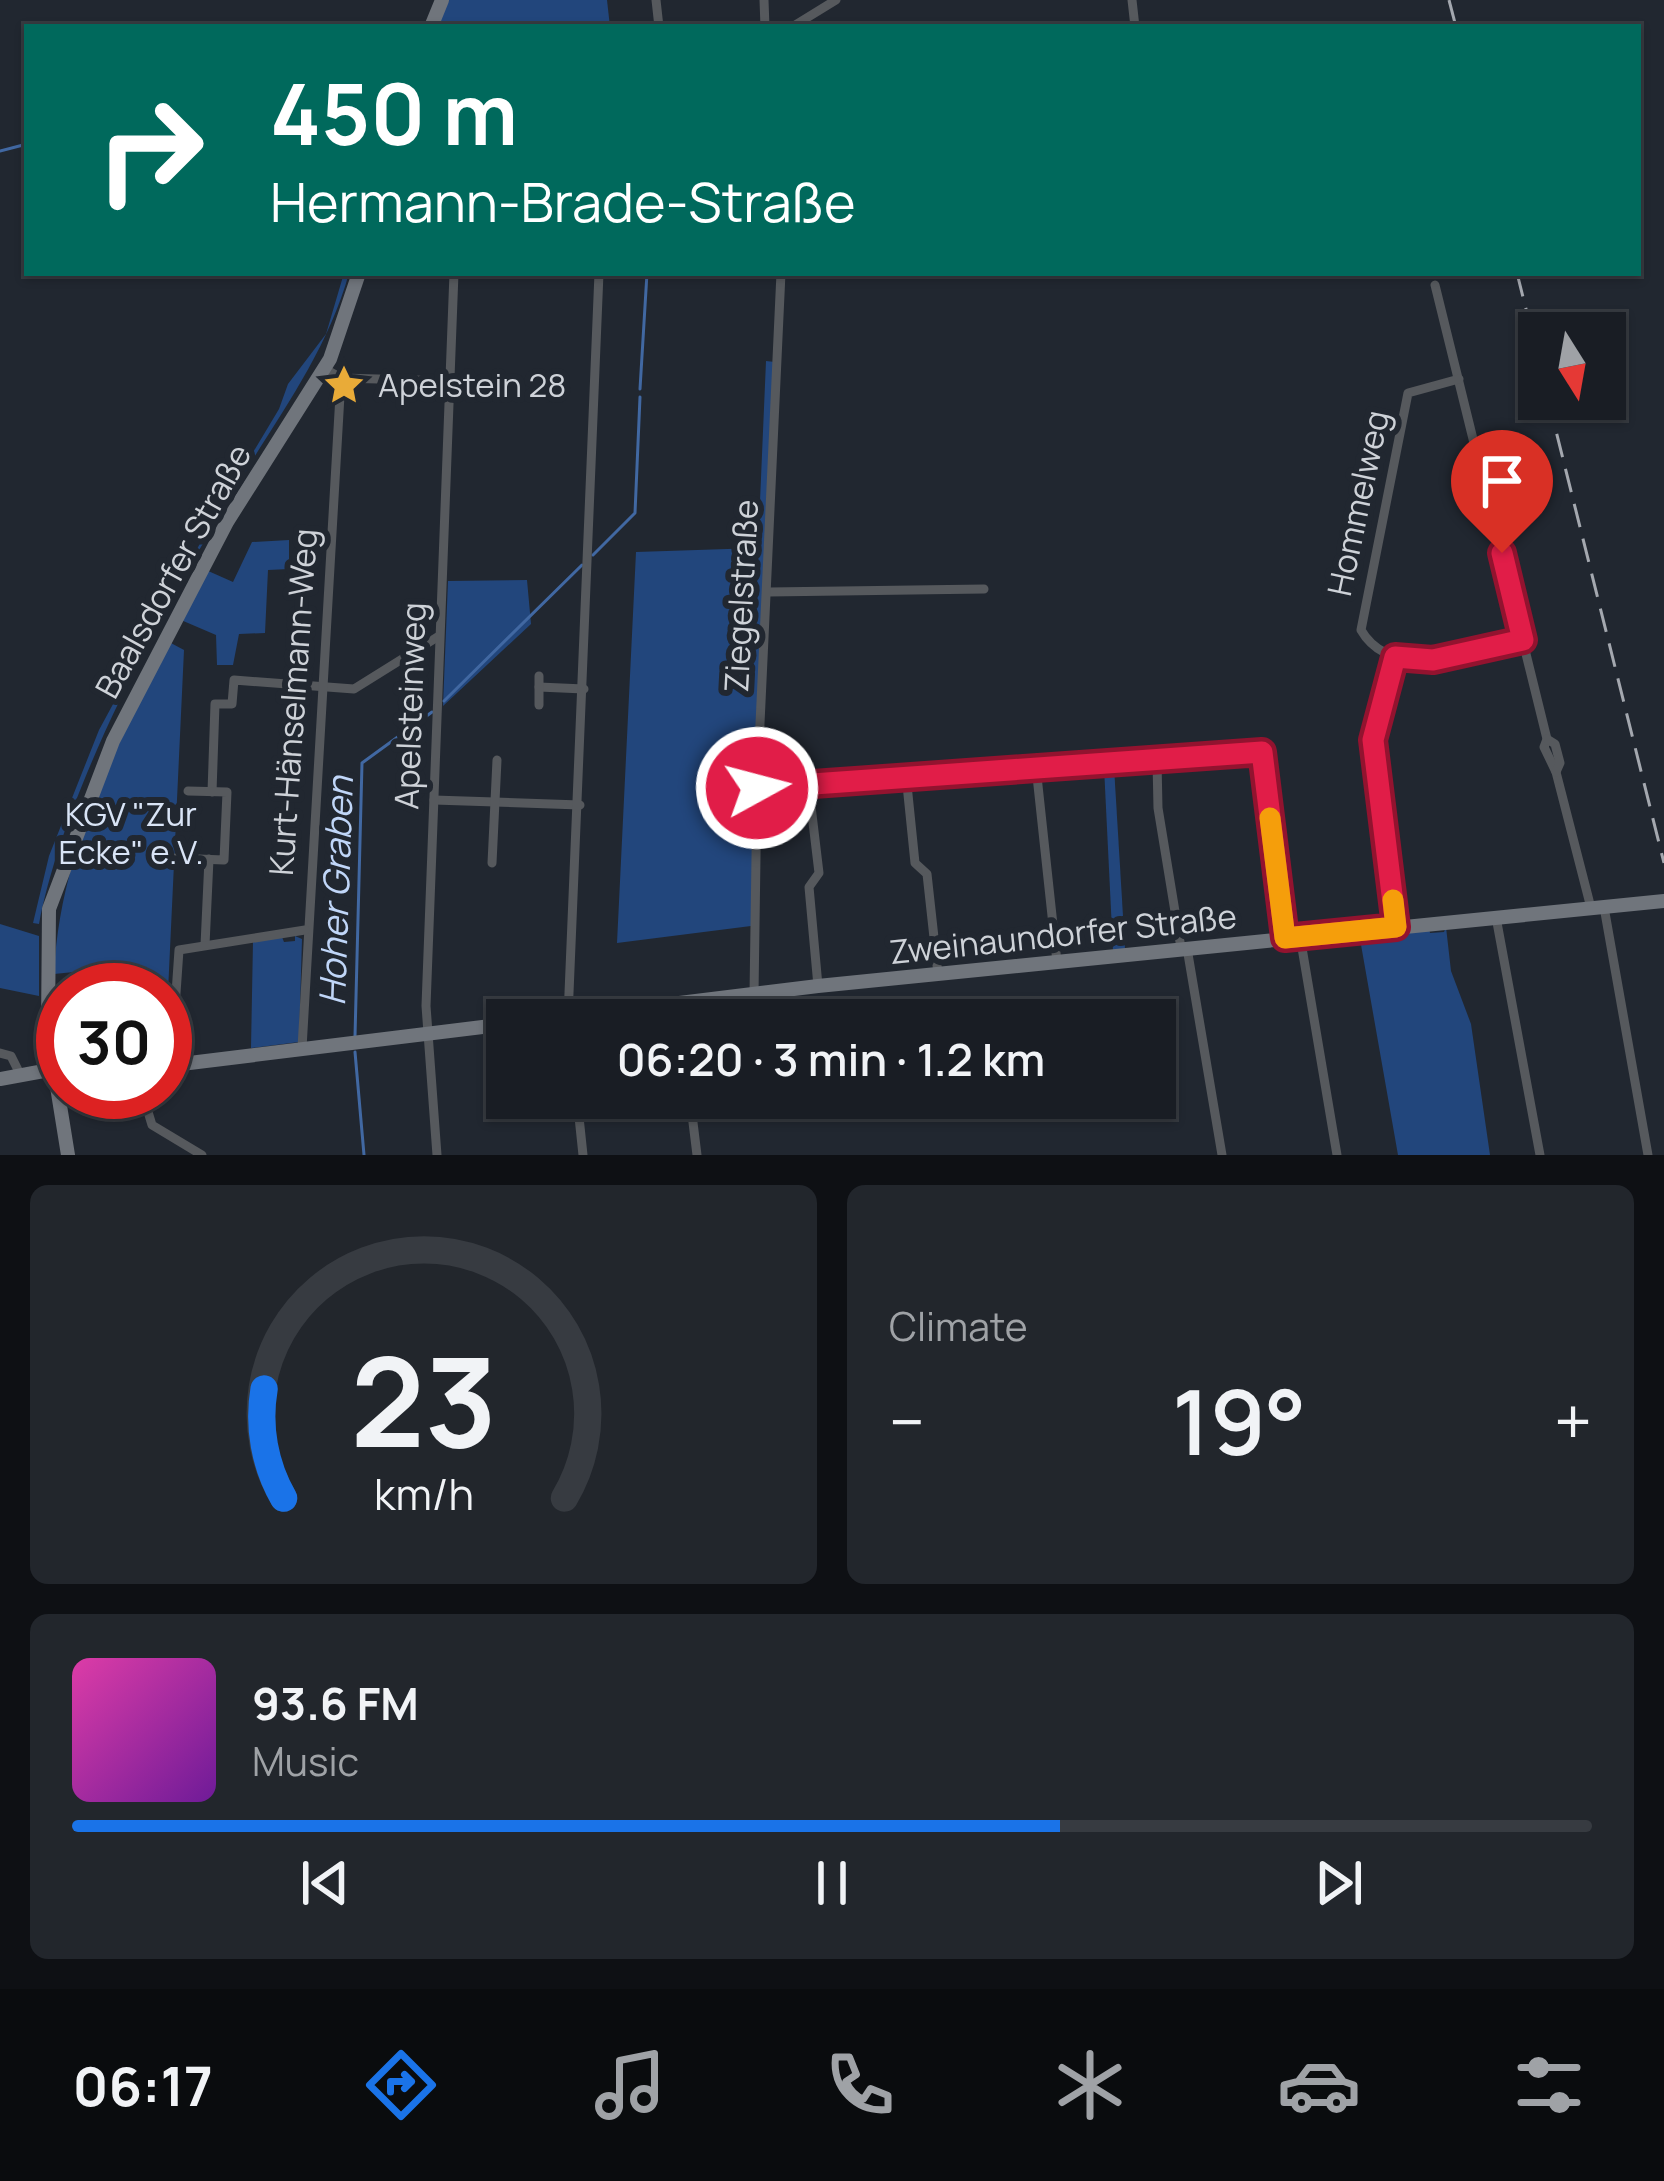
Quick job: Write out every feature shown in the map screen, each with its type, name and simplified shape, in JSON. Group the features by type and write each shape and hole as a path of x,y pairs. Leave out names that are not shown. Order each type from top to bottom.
{"street":[{"path":"797,24 836,0"},
{"name":"Baalsdorfer Straße","path":"46,963 46,928 52,903 81,817 131,703 226,522 325,369 358,276"},
{"name":"Apelsteinweg","path":"437,1155 425,1034 454,276"},
{"path":"570,999 599,276"},
{"name":"Ziegelstraße","path":"754,994 757,788 770,592 781,276"},
{"path":"1436,285 1547,739 1544,747 1598,907 1648,1155"},
{"path":"325,369 340,378 451,381"},
{"name":"Kurt-Hänselmann-Weg","path":"302,1048 305,930 340,378"},
{"name":"Hommelweg","path":"1395,657 1370,646 1360,623 1408,392 1459,379"},
{"path":"770,592 984,590"},
{"path":"212,792 215,704 232,704 234,680 363,686 439,636"},
{"path":"1396,927 1373,740 1395,657 1433,660 1523,640"},
{"path":"538,705 539,682 584,689"},
{"path":"757,788 1262,752 1292,937 1336,1155"},
{"path":"492,862 497,760"},
{"path":"1157,761 1158,808 1222,1155"},
{"path":"1036,767 1057,962"},
{"path":"906,775 915,863 927,874 938,974"},
{"path":"808,781 819,873 809,887 818,986"},
{"path":"173,858 224,860 227,792 188,791"},
{"path":"434,800 580,805"},
{"path":"205,945 209,859"},
{"name":"Zweinaundorfer Straße","path":"734,999 818,986 1664,902"},
{"path":"1496,917 1540,1155"},
{"path":"175,963 185,947 305,930"},
{"path":"192,1063 486,1027"},
{"path":"0,1053 17,1066 36,1067"},
{"path":"0,1079 17,1066"},
{"name":"Baalsdorfer Straße","path":"64,1119 68,1155"},
{"path":"150,1119 152,1125 202,1155"},
{"path":"579,1119 583,1155"},
{"path":"693,1119 697,1155"}],"green space":[{"path":"449,0 607,0 610,24 438,24"},
{"path":"343,276 348,276 327,332"},
{"path":"325,335 211,530 121,697 71,814 39,924 33,923 49,856 99,730 216,514 279,409 288,384"},
{"path":"766,361 775,362 751,926 617,943 636,552 758,548"},
{"path":"289,540 289,569 268,570 265,633 239,634 233,665 217,665 216,635 181,620 206,570 233,582 252,542"},
{"path":"527,580 531,624 443,706 448,581"},
{"name":"KGV \"Zur Ecke\" e.V.","path":"169,642 184,650 169,963 55,963 67,885 110,762"},
{"path":"1104,767 1114,767 1125,949 1113,951"},
{"path":"0,924 39,936 36,995 0,988"},
{"path":"1446,927 1451,971 1471,1024 1490,1155 1398,1155 1360,939 1429,928 1430,933 1444,932"},
{"path":"295,936 302,939 299,1042 251,1048 253,941 282,937 284,942 295,941"}],"waterway":[{"path":"0,151 24,145"},
{"name":"Hoher Graben","path":"640,389 647,276"},
{"name":"Hoher Graben","path":"593,555 635,513 640,397"},
{"name":"Hoher Graben","path":"444,701 582,565"},
{"name":"Hoher Graben","path":"355,1036 362,763 432,712"},
{"name":"Hoher Graben","path":"355,1052 364,1155"}],"railway":[{"path":"1449,0 1455,24"},
{"path":"1518,276 1527,312"},
{"path":"1553,420 1664,863"}],"slow traffic":[{"path":"1270,818 1285,938 1396,927 1393,900"}],"place":[{"name":"Apelstein 28","path":"344,385"}],"route":[{"path":"757,788 1262,752 1285,938 1396,927 1373,740 1395,657 1433,660 1523,640 1502,553"}]}
